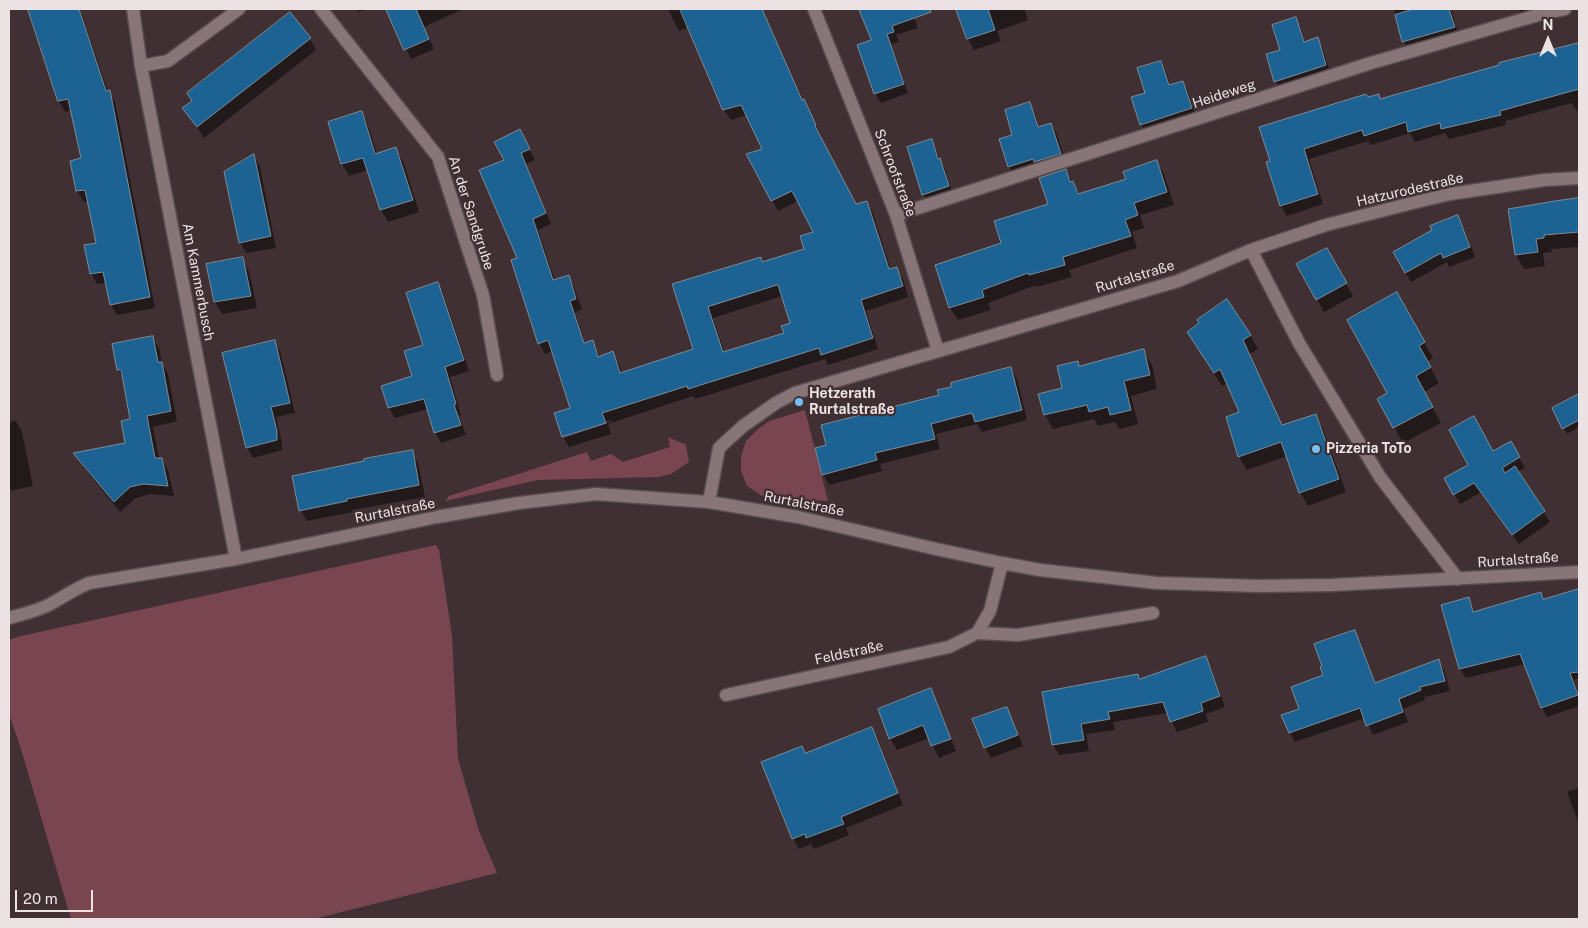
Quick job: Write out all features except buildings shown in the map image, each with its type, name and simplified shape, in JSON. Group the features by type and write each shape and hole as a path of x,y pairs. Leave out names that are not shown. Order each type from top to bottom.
{"street":[{"name":"Am Kammerbusch","path":"133,9 141,66 236,560"},
{"path":"141,66 168,61 239,9"},
{"name":"An der Sandgrube","path":"320,9 438,157 483,295 497,374"},
{"name":"Schroofstraße","path":"814,9 896,215 938,351"},
{"name":"Heideweg","path":"896,215 1371,63 1564,9"},
{"name":"Hatzurodestraße","path":"1251,250 1326,225 1450,194 1526,183 1579,178"},
{"path":"1251,250 1299,343 1380,477 1458,579"},
{"name":"Rurtalstraße","path":"709,502 719,448 743,426 776,403 795,393 1178,281 1251,250"},
{"name":"Rurtalstraße","path":"9,618 54,603 71,591 90,583 236,560 437,516 519,503 596,494 709,502 798,517 936,549 1040,570 1157,583 1259,586 1332,585 1579,572"},
{"path":"976,633 990,611 1002,563"},
{"name":"Feldstraße","path":"726,695 949,646 976,633 1018,635 1153,614"}],"shaded area":[{"path":"805,410 828,501 762,496 747,486 741,471 741,456 746,441 769,421"},
{"path":"668,437 686,445 689,462 671,474 658,477 538,480 445,501 449,496 587,452 591,461 611,454 623,462 670,447"},
{"path":"436,545 439,550 452,635 458,759 479,831 497,873 314,919 71,919 9,714 9,640"}],"place":[{"name":"Hetzerath Rurtalstraße","path":"799,402"},
{"name":"Pizzeria ToTo","path":"1316,449"}]}
